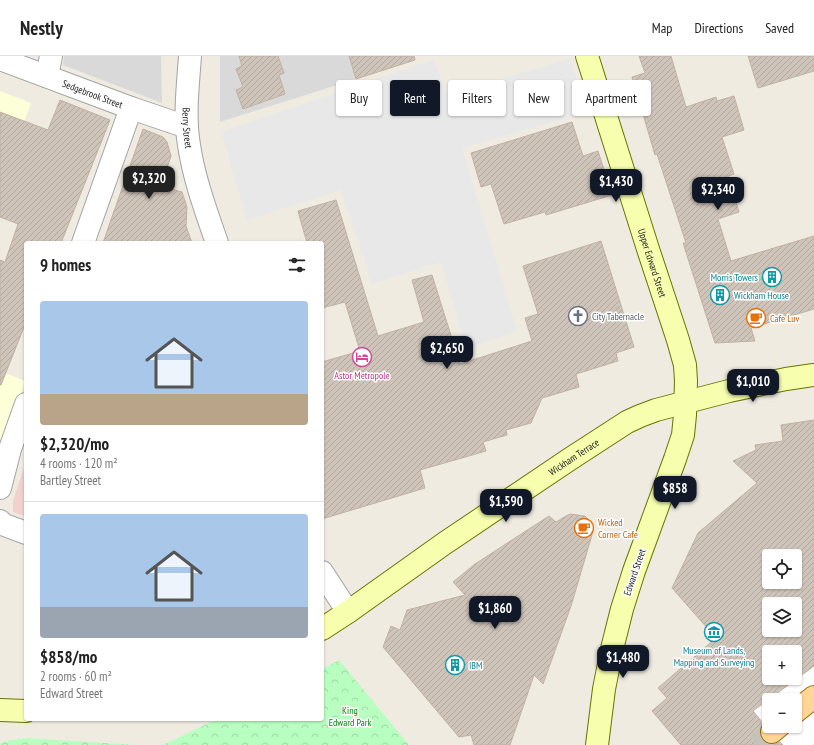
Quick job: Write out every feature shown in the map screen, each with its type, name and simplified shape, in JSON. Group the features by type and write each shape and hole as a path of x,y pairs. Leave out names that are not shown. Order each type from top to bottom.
{"main road":[{"name":"Upper Edward Street","path":"587,56 682,351 685,365 686,403"},
{"name":"Wickham Terrace","path":"324,628 445,543 627,422 647,413 752,386 814,375"},
{"name":"Edward Street","path":"597,745 604,689 622,609 634,571 680,447 683,435 686,403"},
{"path":"802,706 814,697"},
{"path":"0,710 24,711"}],"street":[{"name":"Berry Street","path":"190,56 187,127 188,145 194,171 216,241"},
{"name":"Sedgebrook Street","path":"0,59 49,66 131,108 187,127"},
{"path":"84,241 131,108"},
{"path":"0,488 10,449 24,410"},
{"path":"0,521 2,524 24,533"},
{"path":"324,575 348,612"}],"shaded area":[{"path":"64,56 161,56 162,103 63,65"},
{"path":"220,56 349,56 356,79 336,80 336,85 220,122"},
{"path":"570,59 577,80 572,80 572,116 574,116 462,148 517,331 466,349 441,262 372,284 341,190 247,220 221,132 336,93 336,116 382,116 382,80 374,80 433,60 448,94 448,116 506,116 506,80 497,80"},
{"path":"0,91 31,103 0,187"},
{"path":"0,371 24,381 24,384 0,461"},
{"path":"24,467 24,516 13,512 13,501"}],"green space":[{"name":"King Edward Park","path":"339,660 409,745 163,745 213,721 324,721 324,668"},
{"path":"26,738 136,745 0,745 0,743 11,740"}],"pier":[{"path":"814,654 814,743 812,745 697,745 762,701 762,733 802,733 802,693 773,693 785,685 802,685 802,669"}],"building":[{"path":"239,56 278,56 284,73 279,75 285,94 243,109 236,90 243,87 236,69 242,66"},
{"path":"349,56 414,56 415,60 356,79"},
{"path":"639,56 671,56 686,107 716,97 717,101 734,96 744,130 722,137 734,174 728,176 739,212 718,219 731,261 814,236 814,309 751,328 755,341 715,343 683,243 686,243 657,154 655,155 644,116 651,116 651,80 633,80 632,77 645,73"},
{"path":"748,56 814,56 814,71 758,88"},
{"path":"60,100 110,120 62,241 24,241 24,327 0,385 0,260 5,262 18,224 0,217 0,112 48,130"},
{"path":"572,122 583,156 598,151 612,195 546,215 545,212 504,224 491,184 481,187 471,153"},
{"path":"143,129 163,137 167,142 171,156 161,186 182,192 187,207 186,226 191,241 104,241"},
{"path":"336,200 378,336 424,322 412,280 432,275 460,364 532,341 525,318 538,314 523,266 601,241 634,347 616,353 618,361 576,374 579,387 542,398 531,423 506,430 507,435 483,442 486,451 420,470 425,488 324,518 324,361 360,351 345,302 324,307 324,241 306,241 298,211"},
{"path":"814,420 814,666 802,675 802,645 762,645 762,685 788,685 777,693 762,693 762,704 753,711 762,722 760,734 763,740 768,744 780,742 783,745 681,745 652,711 667,698 658,688 716,638 672,588 698,533 757,483 733,461 756,450 755,445 783,441 781,425"},
{"path":"570,514 585,516 589,520 592,527 592,535 571,606 543,684 534,675 510,745 474,745 471,735 459,737 383,647 391,626 400,630 407,610 465,595 453,582 475,564 549,516 556,522"}],"tunnel":[{"path":"757,745 771,733"}],"place":[{"name":"Morris Towers","path":"772,277"},
{"name":"Wickham House","path":"720,295"},
{"name":"City Tabernacle","path":"578,316"},
{"name":"Cafe Luv","path":"756,318"},
{"name":"Astor Metropole","path":"362,357"},
{"name":"Wicked Corner Cafe","path":"584,528"},
{"name":"Museum of Lands, Mapping and Surveying","path":"714,632"},
{"name":"IBM","path":"455,665"}]}
